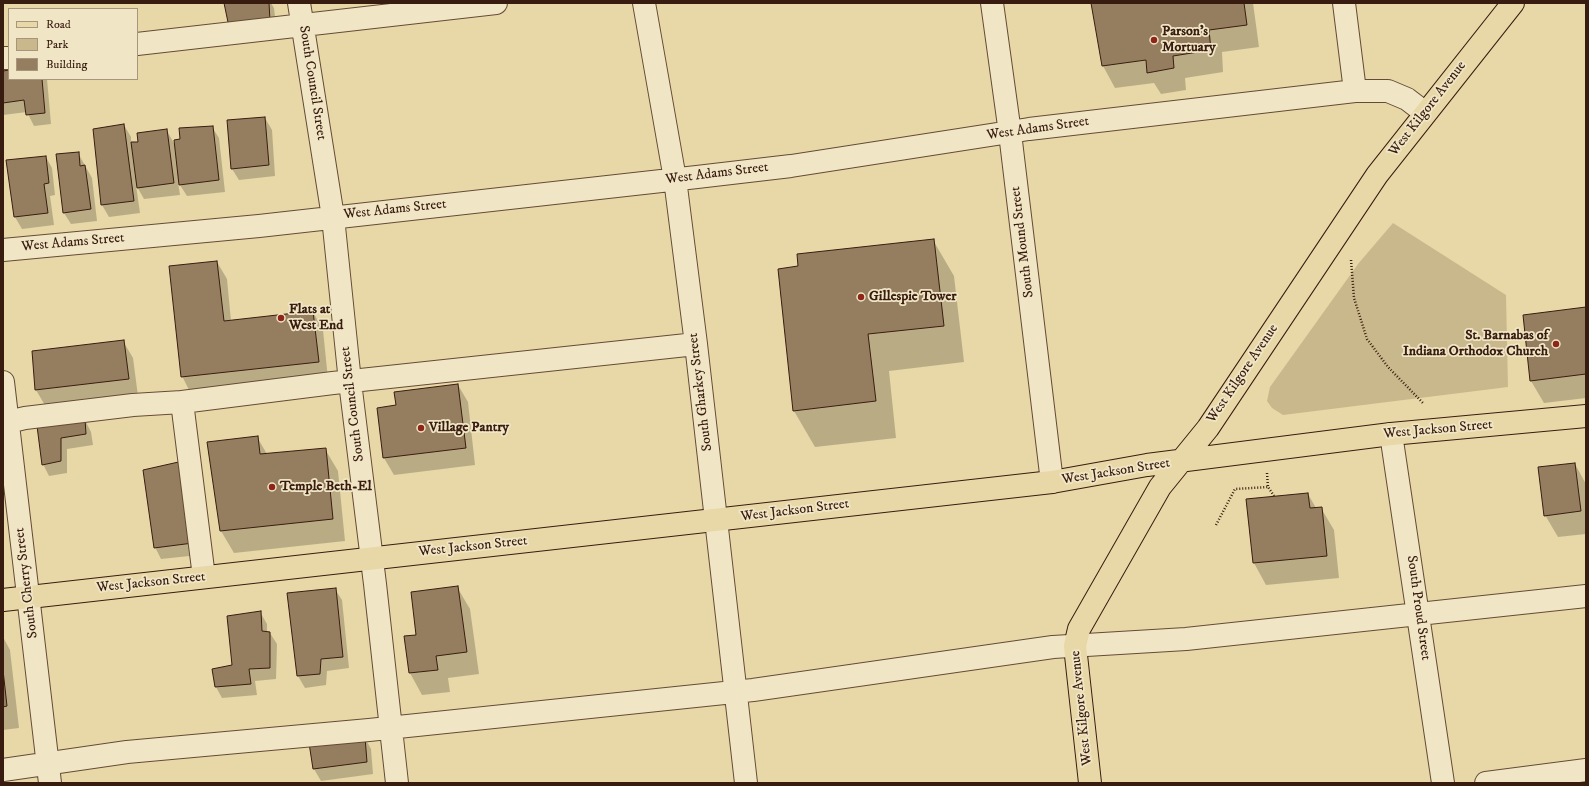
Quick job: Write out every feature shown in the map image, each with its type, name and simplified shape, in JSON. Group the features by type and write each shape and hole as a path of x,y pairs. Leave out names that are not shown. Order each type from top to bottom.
{"main road":[{"name":"West Kilgore Avenue","path":"1090,783 1075,646 1079,629 1160,487 1182,462 1208,428 1377,175 1424,112 1513,3"},
{"name":"West Jackson Street","path":"3,600 372,557 1052,482 1147,465 1182,462 1391,434 1586,416"}],"street":[{"name":"South Council Street","path":"299,3 333,217 350,382 372,557 397,783"},
{"path":"138,44 496,3"},
{"name":"South Gharkey Street","path":"644,3 675,179 696,344 746,783"},
{"name":"South Mound Street","path":"992,3 1010,132 1052,482"},
{"path":"1344,3 1355,91"},
{"name":"West Adams Street","path":"3,250 259,226 790,166 1070,124 1355,91 1388,91 1407,99 1424,112"},
{"path":"7,435 25,418 133,405 182,402 696,344"},
{"name":"South Cherry Street","path":"3,382 7,435 29,597 49,773"},
{"path":"182,402 204,577"},
{"name":"South Proud Street","path":"1391,434 1420,615 1443,783"},
{"path":"3,770 49,773 128,752 736,692 1053,647 1186,639 1586,596"},
{"path":"1486,783 1586,770"}],"path":[{"path":"1352,260 1354,298 1367,339 1388,367 1423,403"},
{"path":"1266,471 1268,487 1274,496"},
{"path":"1216,525 1235,489 1268,487"}],"green space":[{"path":"1393,223 1506,295 1508,387 1283,415 1272,408 1267,401 1270,387 1358,264"}],"building":[{"path":"224,3 269,3 270,21 229,27"},
{"name":"Parson's Mortuary","path":"1091,3 1244,3 1247,25 1209,30 1211,50 1173,56 1174,68 1147,73 1146,60 1102,66"},
{"path":"8,70 8,80 42,80 45,113 26,115 24,100 3,103 3,71"},
{"path":"265,117 269,165 231,169 227,120"},
{"path":"124,124 134,201 101,205 93,129"},
{"path":"213,126 219,180 179,185 174,140 180,139 179,128"},
{"path":"167,129 174,183 137,188 131,142 138,142 137,133"},
{"path":"79,152 80,166 85,165 91,209 63,213 56,154"},
{"path":"46,156 49,183 44,184 48,213 14,217 6,160"},
{"name":"Gillespie Tower","path":"934,239 944,326 868,334 876,401 793,411 778,269 798,266 797,254"},
{"name":"Flats at West End","path":"217,261 224,321 313,311 319,362 181,377 169,266"},
{"name":"St. Barnabas of Indiana Orthodox Church","path":"1586,307 1586,374 1530,381 1523,315"},
{"path":"124,340 129,379 35,390 32,351"},
{"name":"Village Pantry","path":"458,384 466,448 383,458 377,408 396,405 394,392"},
{"path":"85,419 86,434 61,438 61,461 42,465 37,426"},
{"name":"Temple Beth-El","path":"258,436 260,454 326,448 333,519 220,531 207,442"},
{"path":"183,461 193,543 154,548 143,470"},
{"path":"1575,463 1581,511 1544,516 1538,467"},
{"path":"1308,493 1310,508 1322,507 1327,556 1253,563 1246,499"},
{"path":"458,586 467,652 436,656 438,670 409,673 404,636 416,635 411,592"},
{"path":"336,588 343,657 321,659 320,674 297,676 287,593"},
{"path":"261,611 262,631 270,632 270,668 249,669 251,684 215,687 212,669 232,665 227,616"},
{"path":"3,670 7,706 3,707"},
{"path":"365,737 367,762 313,769 309,743"}],"place":[{"name":"Parson's Mortuary","path":"1154,40"},
{"name":"Gillespie Tower","path":"861,297"},
{"name":"Flats at West End","path":"281,318"},
{"name":"St. Barnabas of Indiana Orthodox Church","path":"1556,344"},
{"name":"Village Pantry","path":"421,428"},
{"name":"Temple Beth-El","path":"272,487"}]}
